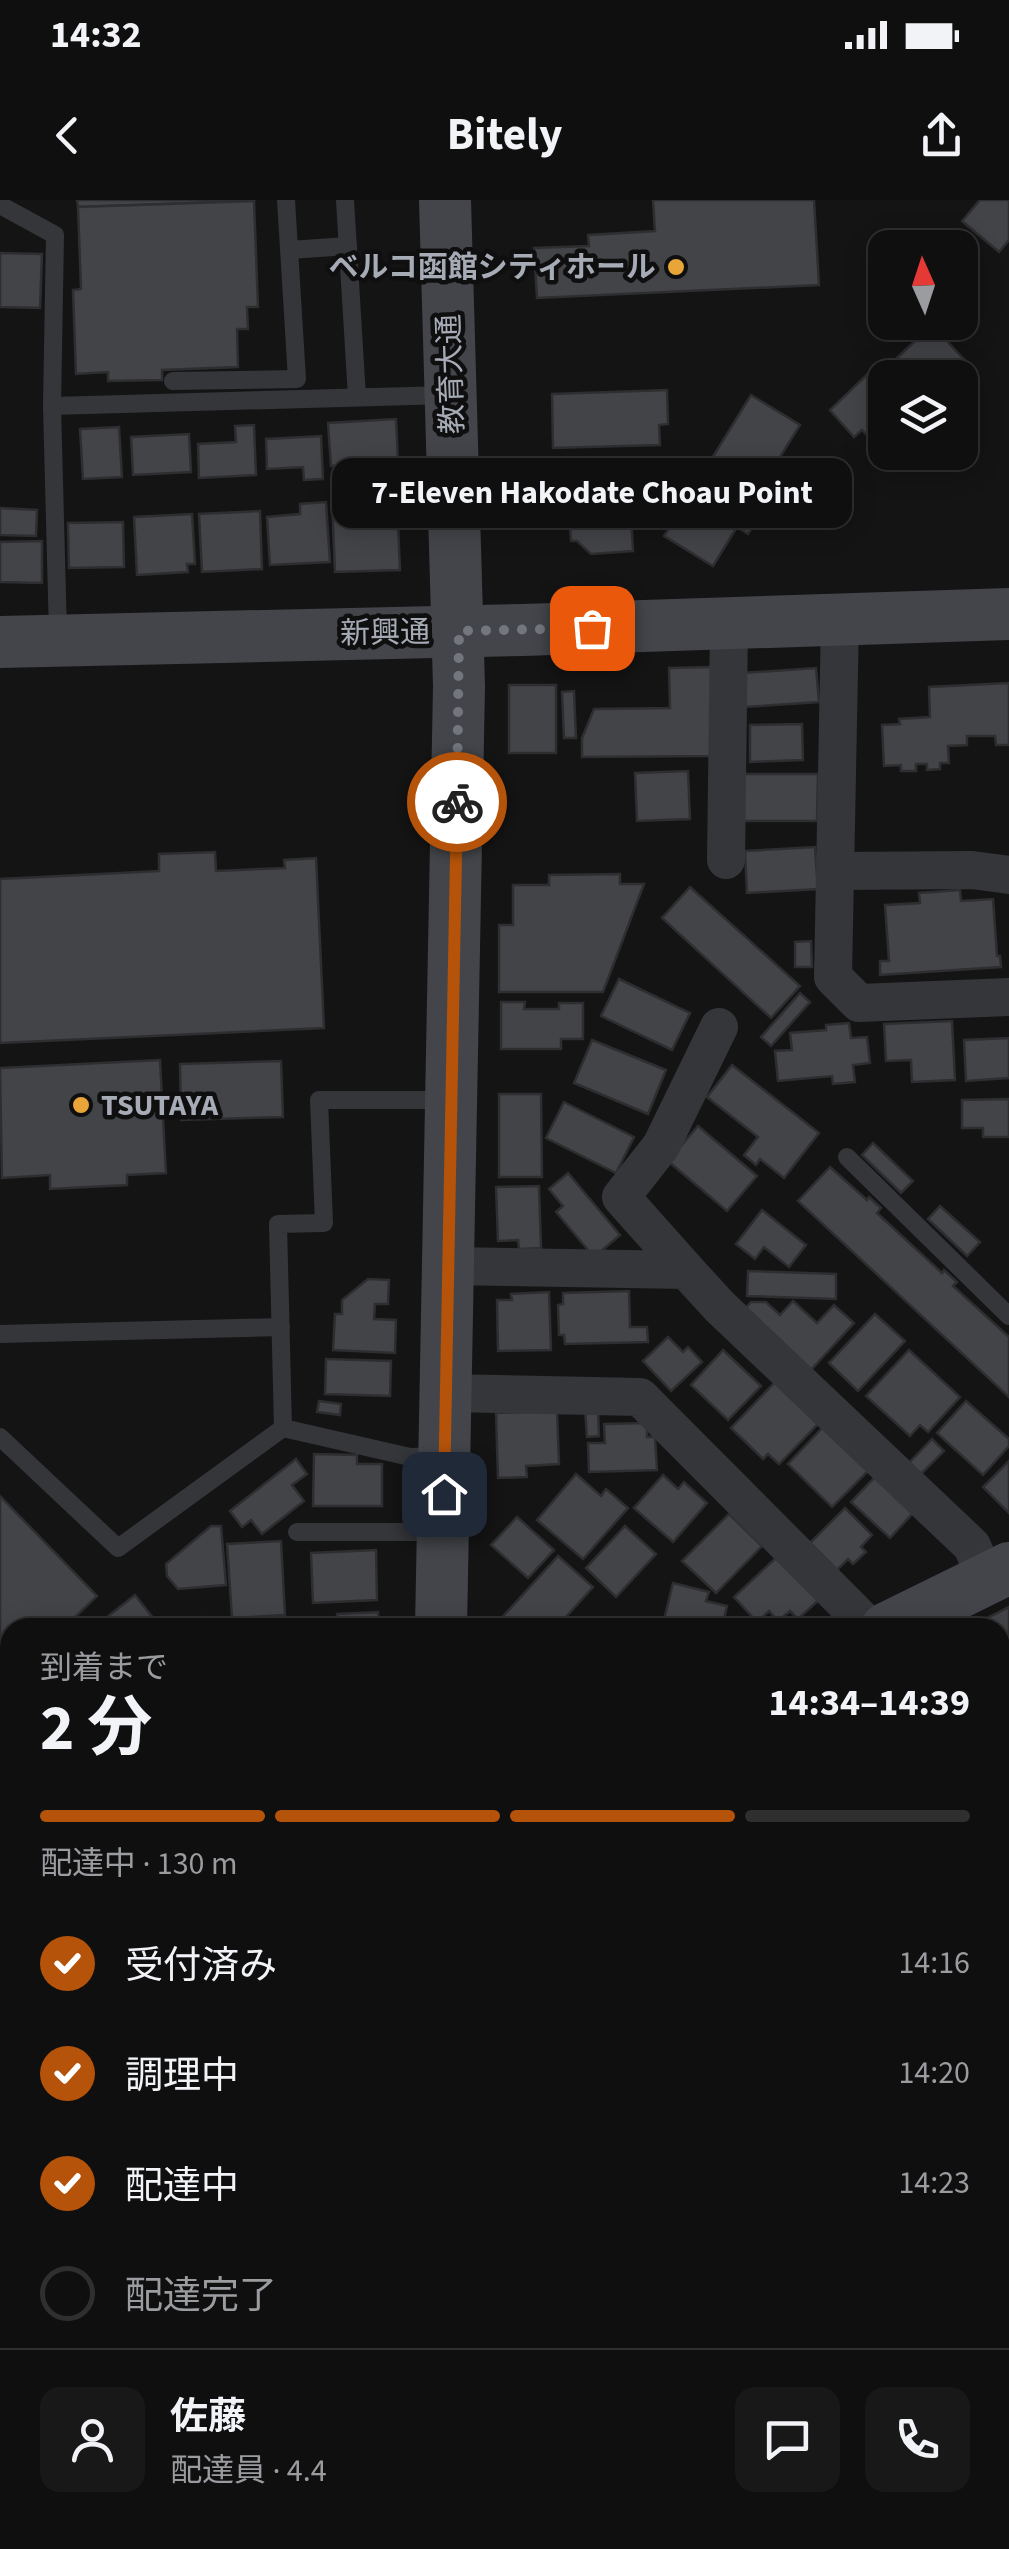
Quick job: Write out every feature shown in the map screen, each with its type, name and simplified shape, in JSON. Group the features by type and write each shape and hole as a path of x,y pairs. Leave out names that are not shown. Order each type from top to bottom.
{"street":[{"name":"教育大通","path":"440,1618 459,631 445,200"},
{"name":"新興通","path":"0,642 1009,614"},
{"path":"840,620 833,977 859,1003 1009,997"},
{"path":"726,860 729,624"},
{"path":"836,871 972,870 1009,875"},
{"path":"719,1027 661,1146 621,1197 720,1307 997,1574 907,1618"},
{"path":"448,1266 686,1270"},
{"path":"445,1392 640,1397 860,1618"}],"lane":[{"path":"173,381 297,379 286,200"},
{"path":"346,200 358,397"},
{"path":"0,206 55,235 52,406 58,640"},
{"path":"289,250 348,246"},
{"path":"52,406 452,395"},
{"path":"284,1428 278,1224 324,1223 319,1100 451,1100"},
{"path":"847,1157 1009,1316"},
{"path":"0,1334 281,1327"},
{"path":"0,1437 118,1548 284,1428 410,1457 444,1456"},
{"path":"297,1532 442,1532"}],"building":[{"path":"77,200 254,200 254,201 78,207"},
{"name":"ベルコ函館シティホール","path":"653,200 814,200 819,285 537,298 534,248 589,246 588,235 655,231"},
{"path":"980,200 1009,200 1009,240 999,252 978,234 978,230 962,221"},
{"path":"254,201 258,307 247,307 248,329 237,329 238,367 162,370 162,380 108,381 108,372 76,374 73,290 81,289 78,207"},
{"path":"0,253 42,254 40,308 0,307"},
{"path":"916,340 946,340 965,360 895,360"},
{"path":"868,374 868,436 862,430 854,437 830,410"},
{"path":"667,390 668,424 659,425 660,445 553,448 552,394"},
{"path":"751,395 800,425 752,502 764,509 748,534 737,527 713,566 664,536"},
{"path":"396,419 398,462 331,466 328,423"},
{"path":"254,425 256,475 199,478 198,444 236,442 235,426"},
{"path":"119,427 122,477 83,479 80,429"},
{"path":"189,434 191,472 133,475 131,437"},
{"path":"321,436 323,479 304,480 303,467 267,469 266,439"},
{"path":"661,467 663,496 630,498 633,551 591,554 577,541 571,541 567,483 575,483 574,472"},
{"path":"400,480 400,495 354,496 354,482"},
{"path":"397,501 400,570 335,572 332,503"},
{"path":"326,502 330,562 270,565 267,517 300,514 300,504"},
{"path":"0,508 37,510 36,536 0,535"},
{"path":"260,511 262,569 202,572 199,514"},
{"path":"192,514 195,564 187,564 188,572 137,575 134,517"},
{"path":"123,522 124,567 69,568 68,523"},
{"path":"42,541 42,583 0,582 0,542"},
{"path":"711,667 712,756 582,757 582,738 594,709 670,708 669,668"},
{"path":"816,668 819,702 744,707 742,673"},
{"path":"1009,683 1009,745 996,745 995,736 967,736 967,745 948,746 949,763 940,763 940,769 927,770 927,764 916,764 916,771 901,771 901,765 884,766 882,725 900,724 899,719 930,717 929,687"},
{"path":"509,685 556,685 556,753 509,753"},
{"path":"574,691 576,738 564,738 562,692"},
{"path":"802,724 803,760 750,762 750,725"},
{"path":"688,771 690,819 637,821 635,773"},
{"path":"738,774 818,774 817,821 738,821"},
{"path":"815,847 818,889 747,893 745,851"},
{"path":"215,852 216,871 285,868 284,860 316,858 324,1028 0,1043 0,879 159,871 159,854"},
{"path":"620,874 620,884 644,884 603,992 499,992 499,925 513,925 513,885 549,885 549,875"},
{"path":"690,887 800,986 771,1018 662,918"},
{"path":"960,890 961,901 993,899 1001,967 880,975 880,961 889,961 885,905 920,903 919,893"},
{"path":"811,941 812,967 795,967 795,942"},
{"path":"619,979 690,1013 672,1050 601,1016"},
{"path":"800,993 810,1002 771,1046 761,1037"},
{"path":"501,1002 525,1002 524,1009 559,1009 559,1003 583,1003 583,1039 561,1039 561,1049 501,1049"},
{"path":"952,1021 955,1080 912,1082 911,1060 886,1061 884,1024"},
{"path":"849,1023 851,1038 867,1037 870,1063 853,1065 855,1082 833,1084 832,1076 778,1081 775,1051 792,1050 790,1033 826,1030 826,1025"},
{"path":"1009,1038 1009,1078 966,1081 964,1040"},
{"path":"592,1040 666,1070 648,1114 574,1083"},
{"name":"TSUTAYA","path":"160,1060 166,1173 127,1175 127,1185 50,1189 50,1175 2,1178 0,1068"},
{"path":"281,1061 283,1117 181,1120 180,1064"},
{"path":"732,1065 819,1133 784,1178 760,1159 756,1165 744,1155 758,1137 707,1097"},
{"path":"499,1094 541,1094 542,1177 499,1177"},
{"path":"1009,1099 1009,1137 983,1137 983,1128 962,1128 962,1100"},
{"path":"564,1102 634,1137 616,1173 546,1138"},
{"path":"698,1126 757,1176 727,1211 668,1161"},
{"path":"873,1143 913,1181 901,1193 862,1155"},
{"path":"830,1167 881,1208 877,1213 957,1282 953,1286 1009,1337 1009,1397 798,1201"},
{"path":"568,1173 620,1235 594,1257 556,1212 563,1206 549,1189"},
{"path":"539,1186 541,1248 519,1249 518,1240 498,1241 496,1187"},
{"path":"940,1206 980,1242 967,1256 928,1219"},
{"path":"762,1210 806,1245 789,1267 764,1247 755,1259 736,1244"},
{"path":"748,1271 836,1274 836,1299 747,1296"},
{"path":"368,1279 389,1280 388,1304 375,1304 374,1319 396,1320 395,1353 333,1350 335,1314 342,1314 342,1300"},
{"path":"629,1291 630,1327 647,1327 648,1342 565,1344 564,1335 559,1335 558,1305 563,1304 563,1293"},
{"path":"549,1292 551,1350 498,1351 497,1300 512,1300 511,1294"},
{"path":"793,1301 817,1323 834,1305 854,1323 809,1372 743,1311 751,1302 766,1302 780,1315"},
{"path":"875,1314 905,1341 858,1391 829,1363"},
{"path":"668,1337 683,1352 688,1347 702,1362 671,1391 643,1361"},
{"path":"723,1350 761,1386 728,1420 691,1385"},
{"path":"909,1350 960,1397 928,1432 920,1425 910,1436 866,1396"},
{"path":"326,1359 391,1361 390,1396 325,1394"},
{"path":"775,1382 818,1424 779,1464 768,1454 763,1459 731,1428"},
{"path":"319,1401 341,1404 340,1415 317,1412"},
{"path":"966,1401 1009,1439 1009,1446 983,1475 937,1433"},
{"path":"598,1408 599,1436 587,1437 585,1409"},
{"path":"557,1411 559,1464 526,1466 527,1477 498,1478 496,1413"},
{"path":"647,1423 647,1437 655,1437 657,1470 589,1472 588,1443 605,1443 604,1424"},
{"path":"824,1426 869,1470 832,1507 788,1464"},
{"path":"932,1439 944,1451 918,1477 906,1466"},
{"path":"314,1454 357,1455 357,1464 382,1464 382,1506 313,1506"},
{"path":"296,1459 307,1474 292,1485 304,1501 262,1534 251,1520 242,1527 230,1511"},
{"path":"1009,1461 1009,1513 983,1487"},
{"path":"576,1474 601,1496 606,1489 628,1508 583,1559 537,1520"},
{"path":"663,1475 678,1489 684,1482 707,1503 673,1542 634,1508"},
{"path":"875,1477 913,1513 890,1538 851,1502"},
{"path":"0,1496 97,1596 74,1618 0,1618"},
{"path":"845,1508 872,1535 861,1547 866,1552 853,1564 848,1559 837,1570 810,1543"},
{"path":"729,1514 762,1546 716,1593 682,1561"},
{"path":"517,1517 554,1550 528,1578 491,1545"},
{"path":"211,1526 221,1526 226,1585 178,1589 167,1576 166,1564"},
{"path":"625,1526 656,1554 616,1597 586,1568"},
{"path":"281,1541 285,1615 232,1618 227,1544"},
{"path":"376,1550 377,1600 313,1603 311,1553"},
{"path":"779,1555 820,1599 799,1618 790,1611 775,1618 769,1611 761,1618 753,1618 734,1597"},
{"path":"558,1556 593,1587 565,1618 501,1618"},
{"path":"673,1583 709,1592 706,1601 727,1606 724,1618 664,1618"},
{"path":"135,1595 153,1618 106,1618"},
{"path":"1009,1607 1009,1618 987,1618"},
{"path":"378,1612 378,1618 337,1618 337,1614"}],"way so far":[{"path":"457,802 459,631 592,628"}],"place":[{"name":"ベルコ函館シティホール","path":"676,267"},
{"name":"7-Eleven Hakodate Choau Point","path":"592,628"},
{"name":"TSUTAYA","path":"81,1105"}],"route":[{"path":"444,1494 457,802"}]}
